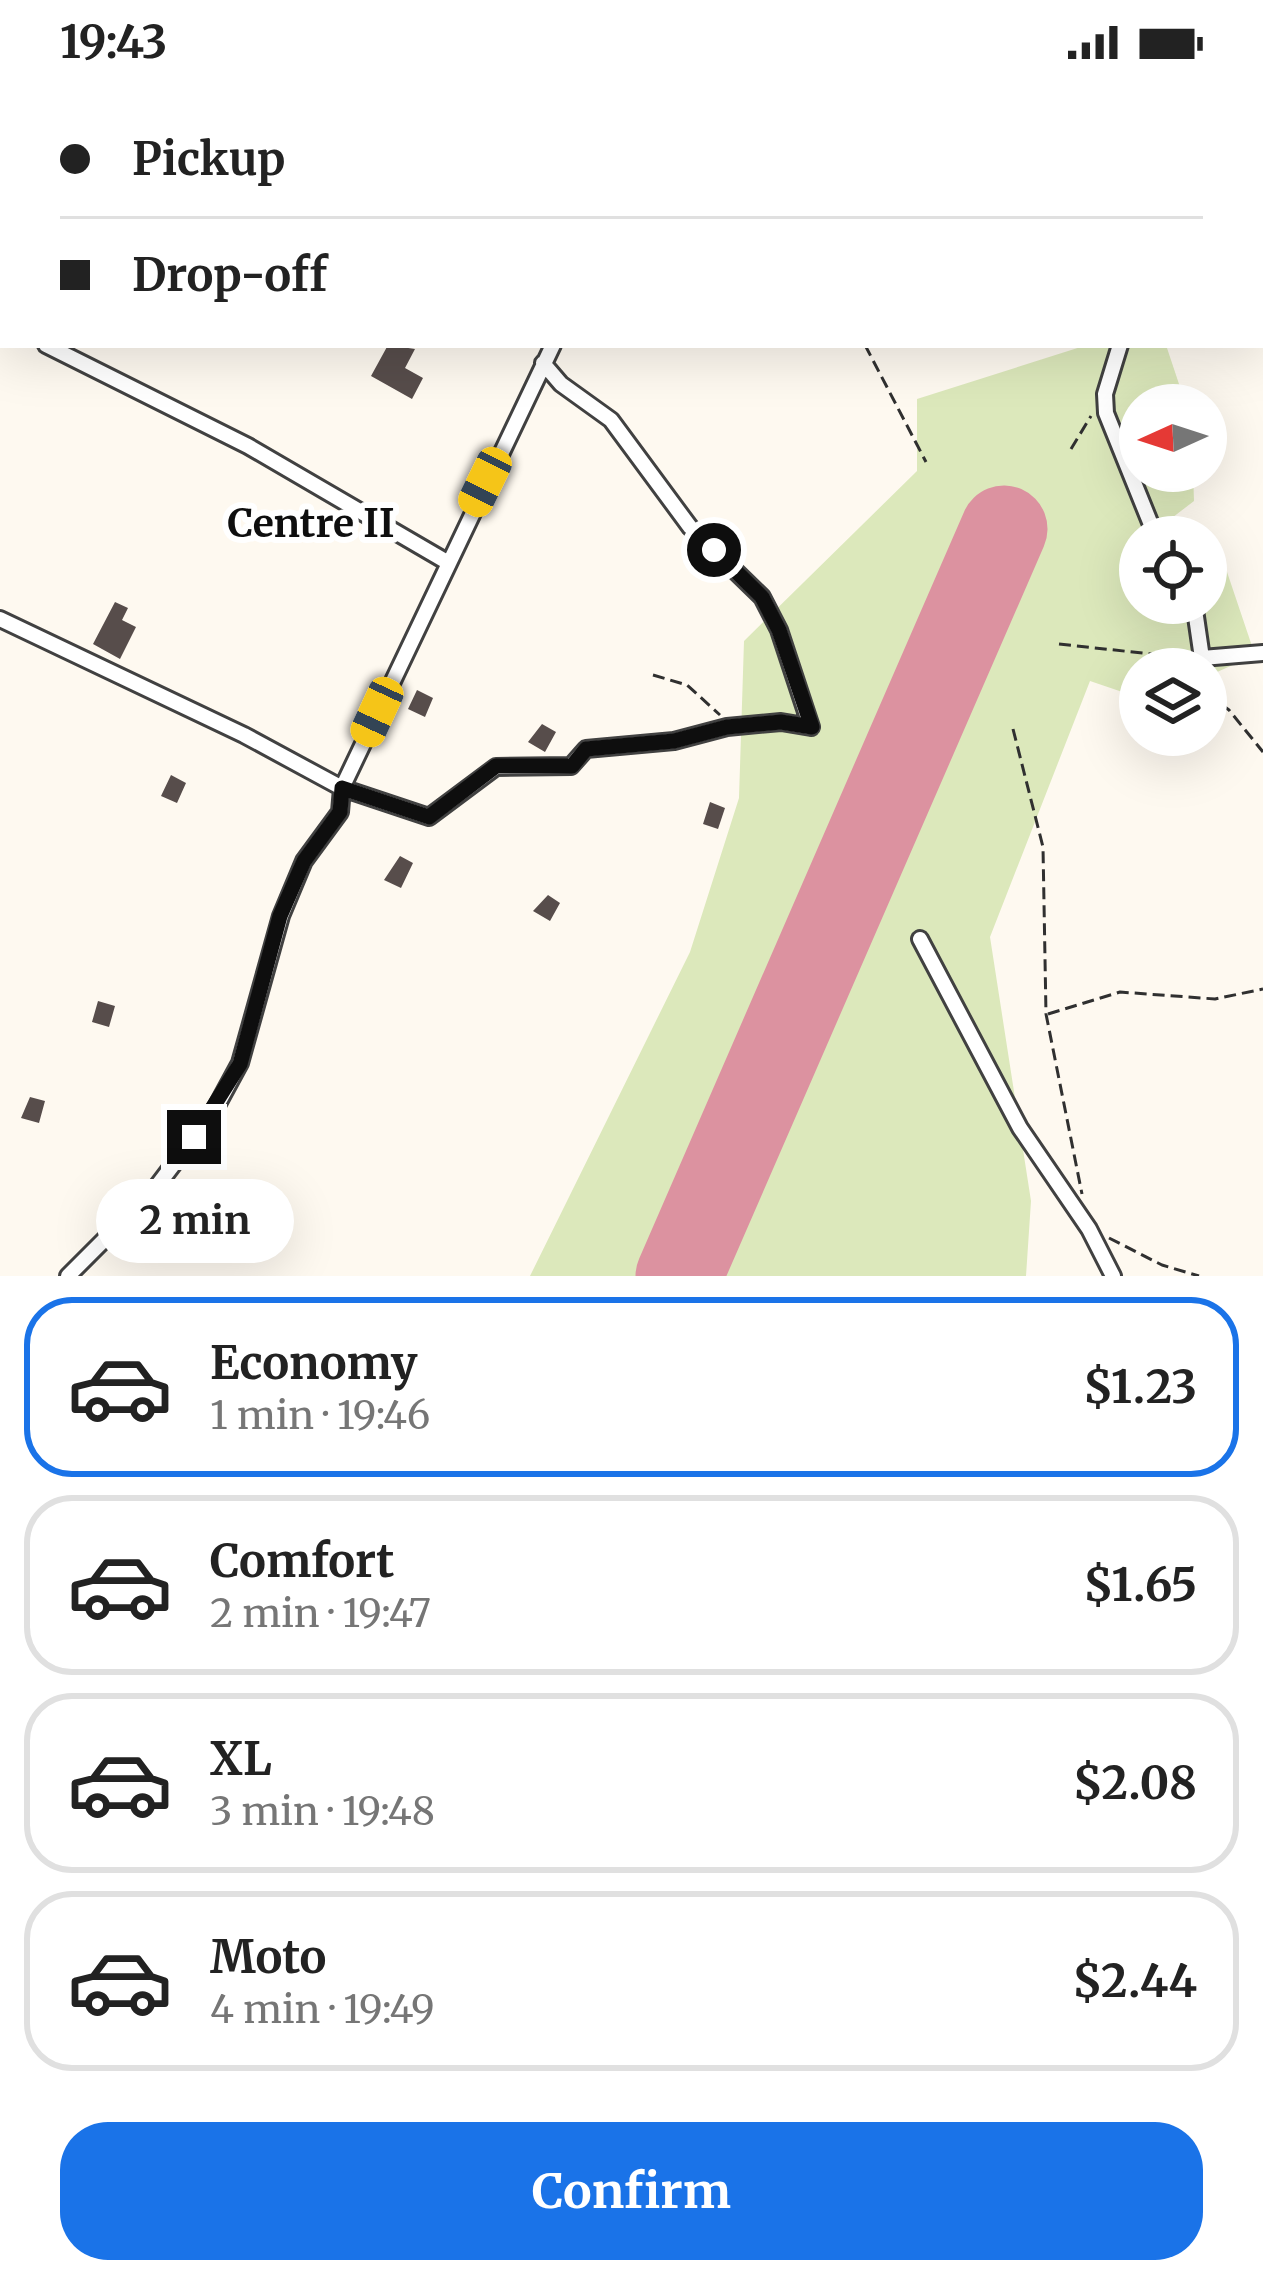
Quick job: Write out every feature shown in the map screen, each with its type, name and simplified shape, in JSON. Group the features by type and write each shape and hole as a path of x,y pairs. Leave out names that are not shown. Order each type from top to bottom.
{"street":[{"path":"52,348 248,446 447,562"},
{"path":"68,1276 154,1190 214,1111 240,1064 280,916 304,861 340,812 342,788 551,348"},
{"path":"1119,348 1105,394 1106,413 1148,516"},
{"path":"0,619 244,735 342,788 429,817 496,766 572,766 586,749 674,741 727,727 781,722 812,727 779,630 762,597 690,527 611,420 561,383 543,363"},
{"path":"1227,656 1263,653"},
{"path":"920,939 1020,1128 1089,1228 1113,1276"}],"path":[{"path":"867,348 926,462"},
{"path":"1071,449 1105,394"},
{"path":"1059,644 1119,652"},
{"path":"653,675 687,686 717,711 727,727"},
{"path":"1227,709 1263,752"},
{"path":"1013,729 1043,847 1046,1014 1089,1228 1162,1265 1199,1276"},
{"path":"1046,1014 1120,992 1215,999 1263,989"}],"green space":[{"path":"1078,348 1167,348 1179,384 1119,384 1119,492 1194,492 1194,501 1174,516 1119,516 1119,624 1227,624 1227,572 1255,655 1227,668 1227,648 1119,648 1119,691 1090,681 990,937 1031,1201 1026,1276 530,1276 690,952 739,798 744,641 917,471 917,399"}],"building":[{"path":"386,348 408,348 415,349 405,368 423,378 412,399 371,376"},
{"path":"115,602 128,608 122,620 136,627 120,659 93,644"},
{"path":"417,690 433,698 425,717 408,709"},
{"path":"542,724 556,732 545,752 528,742"},
{"path":"171,775 186,783 177,803 161,796"},
{"path":"710,802 725,808 718,829 703,824"},
{"path":"400,856 413,863 401,888 384,880"},
{"path":"548,895 560,903 550,921 533,911"},
{"path":"98,1001 115,1006 109,1027 92,1022"},
{"path":"30,1097 45,1101 39,1123 21,1118"}],"runway":[{"path":"679,1276 1004,529"}],"district":[{"name":"Centre II","path":"311,523"}],"route":[{"path":"194,1137 240,1064 280,916 304,861 340,812 342,788 429,817 496,766 572,766 586,749 674,741 727,727 781,722 812,727 779,630 762,597 714,550"}]}
